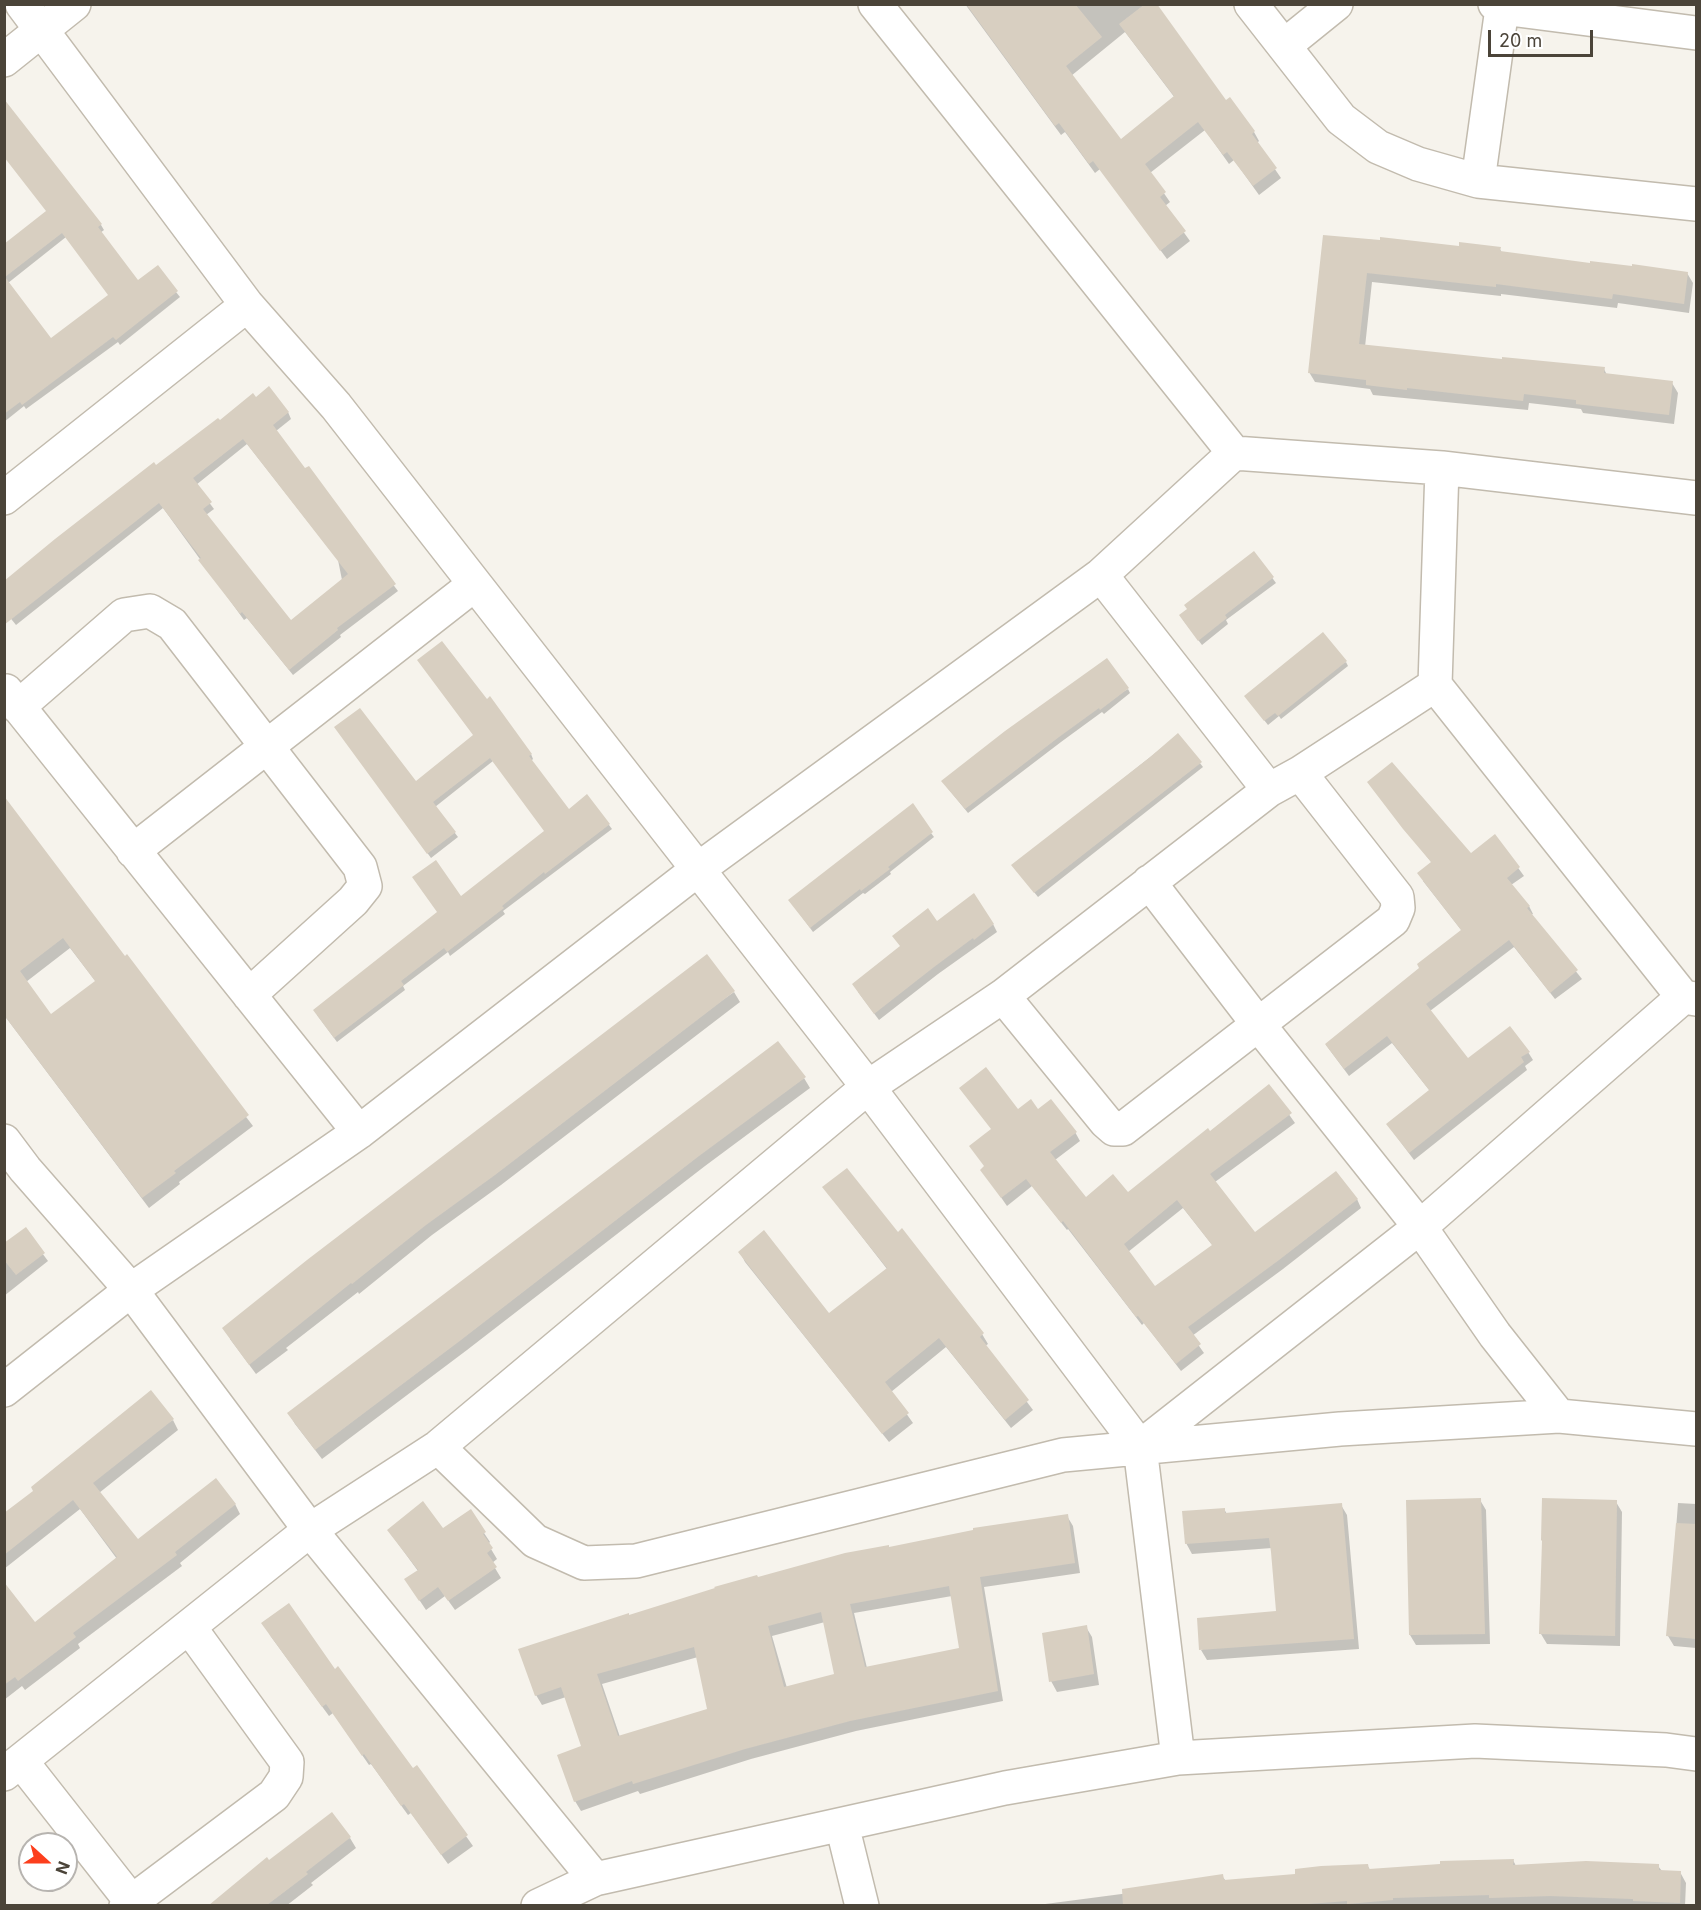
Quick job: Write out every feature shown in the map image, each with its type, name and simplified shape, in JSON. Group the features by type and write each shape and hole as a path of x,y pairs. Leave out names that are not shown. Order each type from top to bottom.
{"street":[{"path":"22,4 247,305 336,406 868,1087 1140,1447 1178,1758"},
{"path":"4,60 74,4"},
{"path":"875,4 1234,453"},
{"path":"1251,4 1341,119 1378,147 1418,164 1478,181 1696,204"},
{"path":"1284,45 1336,4"},
{"path":"1478,181 1498,6 1696,33"},
{"path":"4,498 247,305"},
{"path":"4,1390 130,1290 359,1132 697,870 1101,575 1234,453 1442,468 1696,498"},
{"path":"1140,1447 1420,1227 1690,998 1435,685 1442,468"},
{"path":"1101,575 1269,790"},
{"path":"133,850 475,584"},
{"path":"249,995 353,901 365,886 360,867 268,745 172,624 150,611 124,615 11,698 249,995 359,1132"},
{"path":"190,1628 287,1762 286,1777 274,1795 129,1903 13,1768 310,1530 438,1448 868,1087 1003,996 1269,790 1300,773 1435,685"},
{"path":"1003,996 1106,1122 1114,1129 1123,1129 1393,920 1398,908 1397,897 1300,773"},
{"path":"1149,882 1258,1024 1420,1227 1495,1335 1559,1416"},
{"path":"4,1141 15,1176 130,1290 310,1530 594,1879"},
{"path":"438,1448 535,1541 584,1563 636,1561 1063,1455 1340,1429 1559,1416 1696,1429"},
{"path":"538,1905 594,1879 1005,1788 1178,1758 1475,1741 1666,1750 1696,1754"},
{"path":"842,1825 862,1905"}],"building":[{"path":"966,4 1075,4 1102,37 1066,66 1121,139 1174,96 1119,24 1145,4 1157,4 1226,100 1230,97 1255,131 1252,134 1277,168 1253,186 1227,152 1223,155 1198,122 1145,164 1166,192 1160,197 1186,231 1160,251 1093,161 1089,164 1059,123 1055,126"},
{"path":"4,99 102,224 98,227 138,280 158,265 178,291 116,340 113,337 22,405 20,402 4,414 4,244 46,211 4,157","holes":["62,233 108,295 51,338 5,277"]},
{"path":"1323,235 1380,240 1380,237 1459,246 1459,242 1501,247 1500,251 1590,263 1590,261 1632,266 1632,264 1688,272 1684,304 1613,294 1612,299 1496,284 1496,287 1367,273 1359,344 1605,367 1604,373 1673,381 1669,415 1576,404 1576,400 1524,394 1523,401 1407,388 1407,390 1366,385 1366,380 1308,373"},
{"path":"269,386 289,412 273,425 305,468 309,466 396,584 337,628 338,630 289,670 242,612 240,614 198,560 201,558 159,503 4,625 4,581 154,462 156,465 218,418 220,420 253,393 256,397","holes":["243,439 348,574 291,620 203,509 212,502 193,478"]},
{"path":"1254,551 1274,577 1225,615 1227,618 1198,641 1179,615 1187,609 1184,605"},
{"path":"1323,632 1347,661 1278,716 1275,713 1264,721 1244,696"},
{"path":"442,641 487,699 490,696 532,754 529,756 569,809 587,794 610,824 545,874 544,872 502,906 504,908 447,952 444,948 401,981 404,985 334,1038 313,1010 437,912 412,877 436,860 461,896 544,831 490,758 433,802 456,832 427,854 334,727 360,708 416,781 473,735 417,660"},
{"path":"1107,658 1129,688 1059,737 965,809 941,781 1005,731"},
{"path":"1178,733 1202,762 1034,893 1011,865"},
{"path":"1392,762 1471,853 1495,834 1520,867 1507,878 1530,906 1527,908 1578,970 1550,993 1509,940 1426,1004 1468,1058 1510,1026 1530,1052 1521,1057 1524,1062 1409,1153 1386,1124 1429,1090 1387,1036 1344,1069 1325,1044 1419,968 1417,964 1461,930 1417,873 1431,862 1367,782"},
{"path":"4,796 249,1115 142,1198 4,1015","holes":["63,938 95,981 51,1014 20,971"]},
{"path":"913,803 933,832 888,867 890,869 810,928 788,900"},
{"path":"974,893 994,924 874,1014 852,984 900,946 892,936 928,908 937,921"},
{"path":"707,954 735,991 426,1225 249,1365 222,1328 307,1260"},
{"path":"778,1041 806,1077 699,1156 315,1450 287,1413"},
{"path":"986,1067 1018,1109 1031,1099 1038,1109 1051,1099 1077,1132 1050,1152 1086,1197 1113,1174 1128,1192 1208,1128 1210,1131 1269,1084 1292,1113 1210,1174 1255,1232 1336,1171 1358,1199 1188,1327 1201,1344 1176,1364 1138,1316 1136,1317 1063,1221 1061,1223 1026,1179 1001,1198 980,1170 984,1166 969,1146 991,1129 959,1088","holes":["1177,1200 1212,1245 1155,1286 1124,1244"]},
{"path":"847,1168 898,1232 902,1228 984,1333 980,1337 1029,1400 1005,1420 939,1338 885,1382 909,1413 882,1434 738,1252 764,1230 829,1313 887,1268 822,1187"},
{"path":"26,1227 45,1253 16,1275 4,1260 4,1243"},
{"path":"151,1390 174,1419 93,1483 138,1539 216,1478 236,1504 175,1552 177,1555 73,1633 76,1637 18,1681 15,1677 4,1685 4,1582 35,1622 117,1557 73,1500 4,1555 4,1513 33,1491 31,1487"},
{"path":"1481,1498 1485,1634 1409,1635 1406,1500"},
{"path":"1542,1498 1617,1500 1615,1636 1539,1634"},
{"path":"423,1501 443,1528 471,1509 486,1532 483,1534 493,1548 487,1553 497,1567 448,1601 438,1587 419,1601 404,1579 418,1570 387,1530"},
{"path":"1342,1503 1354,1639 1199,1650 1197,1618 1276,1611 1271,1552 1269,1538 1185,1544 1182,1511 1225,1508 1225,1513"},
{"path":"1068,1514 1075,1563 980,1577 998,1691 850,1721 745,1749 633,1784 632,1781 574,1802 557,1755 581,1746 561,1687 535,1696 518,1649 757,1575 758,1577 845,1553 889,1545 889,1547 973,1530 973,1528","holes":["949,1586 959,1648 865,1667 850,1604","821,1612 834,1674 784,1687 768,1626","694,1647 707,1709 618,1736 597,1674"]},
{"path":"1676,1523 1696,1524 1696,1639 1666,1636"},
{"path":"289,1603 335,1669 338,1666 413,1768 417,1765 468,1835 441,1855 404,1804 401,1806 364,1754 362,1756 326,1704 322,1707 261,1623"},
{"path":"1087,1625 1094,1674 1049,1682 1042,1633"},
{"path":"332,1812 351,1837 267,1905 209,1905 267,1857 269,1860"},
{"path":"1514,1859 1513,1865 1586,1861 1659,1864 1659,1870 1681,1871 1680,1903 1550,1896 1489,1898 1489,1895 1393,1898 1393,1900 1347,1904 1347,1901 1295,1905 1123,1905 1122,1889 1223,1874 1224,1880 1295,1874 1295,1869 1321,1866 1368,1864 1369,1869 1440,1864 1440,1861"}]}
